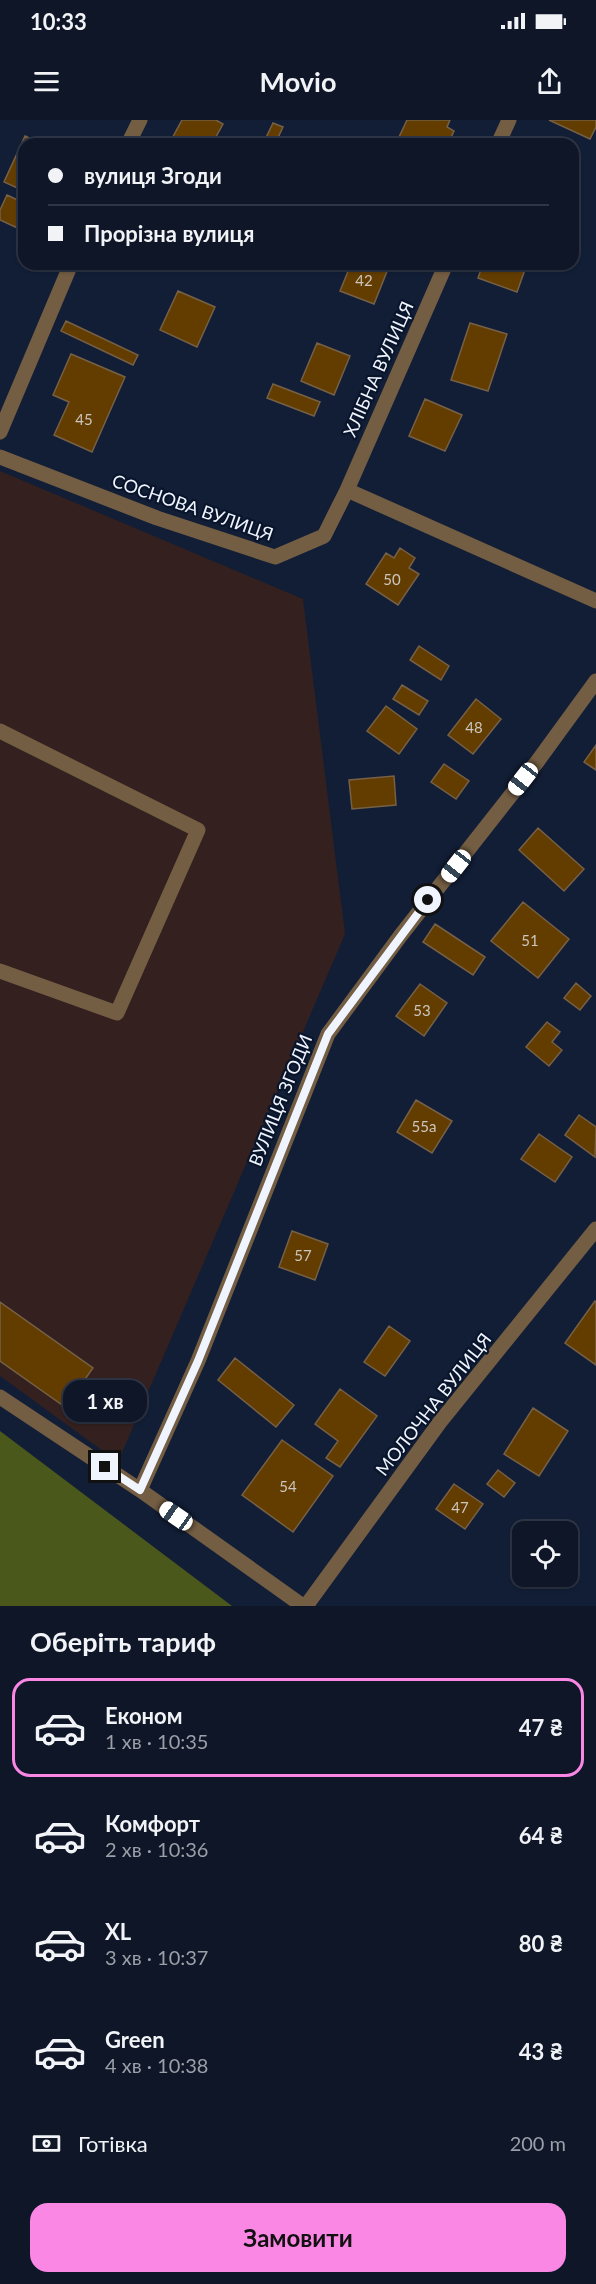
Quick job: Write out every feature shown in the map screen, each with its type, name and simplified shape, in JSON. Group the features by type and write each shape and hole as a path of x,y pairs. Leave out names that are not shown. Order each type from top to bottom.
{"street":[{"path":"131,138 140,120"},
{"path":"501,138 509,120"},
{"path":"0,432 68,270"},
{"name":"ХЛІБНА ВУЛИЦЯ","path":"347,490 443,270"},
{"name":"СОСНОВА ВУЛИЦЯ","path":"0,457 157,518 275,557 324,536 347,490"},
{"path":"347,490 596,601"},
{"name":"ВУЛИЦЯ ЗГОДИ","path":"140,1490 198,1361 328,1034 401,935 537,762 596,681"},
{"path":"0,731 198,830 117,1013 0,971"},
{"name":"МОЛОЧНА ВУЛИЦЯ","path":"304,1606 440,1422 596,1230"},
{"path":"0,1396 140,1490 304,1606"}],"shaded area":[{"path":"0,471 303,599 345,934 118,1462 0,1376"}],"green space":[{"path":"0,1431 232,1606 0,1606"}],"building":[{"path":"182,120 216,120 223,124 215,138 172,138"},
{"path":"407,120 450,120 447,127 454,131 451,138 399,137"},
{"path":"549,120 596,120 596,127 590,139"},
{"path":"273,123 283,127 278,138 266,138"},
{"path":"18,151 18,188 4,182"},
{"path":"7,195 18,200 18,228 0,220 0,210"},
{"path":"349,270 388,270 374,304 340,291"},
{"path":"481,270 525,270 517,292 478,278"},
{"path":"178,291 215,307 197,347 160,330"},
{"path":"66,321 138,355 133,365 61,331"},
{"path":"470,323 507,334 488,391 451,380"},
{"path":"317,343 350,356 334,395 301,381"},
{"path":"71,354 125,377 92,452 54,435 69,402 53,395"},
{"path":"273,384 320,402 314,416 267,398"},
{"path":"425,399 462,415 445,451 409,436"},
{"path":"400,548 415,558 409,568 419,574 398,605 366,584 386,553 394,558"},
{"path":"419,646 449,666 441,680 410,660"},
{"path":"402,685 428,701 419,715 393,699"},
{"path":"476,699 501,719 473,754 448,735"},
{"path":"386,706 417,729 399,754 367,731"},
{"path":"596,745 596,770 584,762"},
{"path":"444,764 469,781 456,799 431,782"},
{"path":"394,776 396,805 352,809 349,780"},
{"path":"538,828 584,869 564,891 519,850"},
{"path":"523,902 569,939 538,978 491,941"},
{"path":"435,924 485,957 473,975 423,942"},
{"path":"576,983 591,996 580,1010 564,998"},
{"path":"420,984 447,1003 424,1036 396,1016"},
{"path":"547,1022 560,1032 552,1042 562,1050 549,1066 526,1047"},
{"path":"416,1100 452,1121 432,1153 397,1132"},
{"path":"579,1115 596,1127 595,1157 565,1135"},
{"path":"539,1134 572,1157 555,1182 521,1159"},
{"path":"292,1231 328,1244 315,1280 279,1267"},
{"path":"0,1302 93,1368 65,1407 0,1361"},
{"path":"596,1302 596,1365 565,1343"},
{"path":"389,1326 410,1341 385,1376 364,1362"},
{"path":"235,1358 294,1405 276,1427 218,1380"},
{"path":"340,1389 377,1416 340,1467 326,1458 338,1441 315,1424"},
{"path":"533,1408 568,1431 539,1476 504,1454"},
{"path":"282,1440 333,1476 293,1532 242,1495"},
{"path":"498,1470 515,1483 504,1497 487,1484"},
{"path":"454,1484 483,1504 465,1529 436,1509"}],"route":[{"path":"105,1467 140,1490 198,1361 328,1034 428,900"}]}
